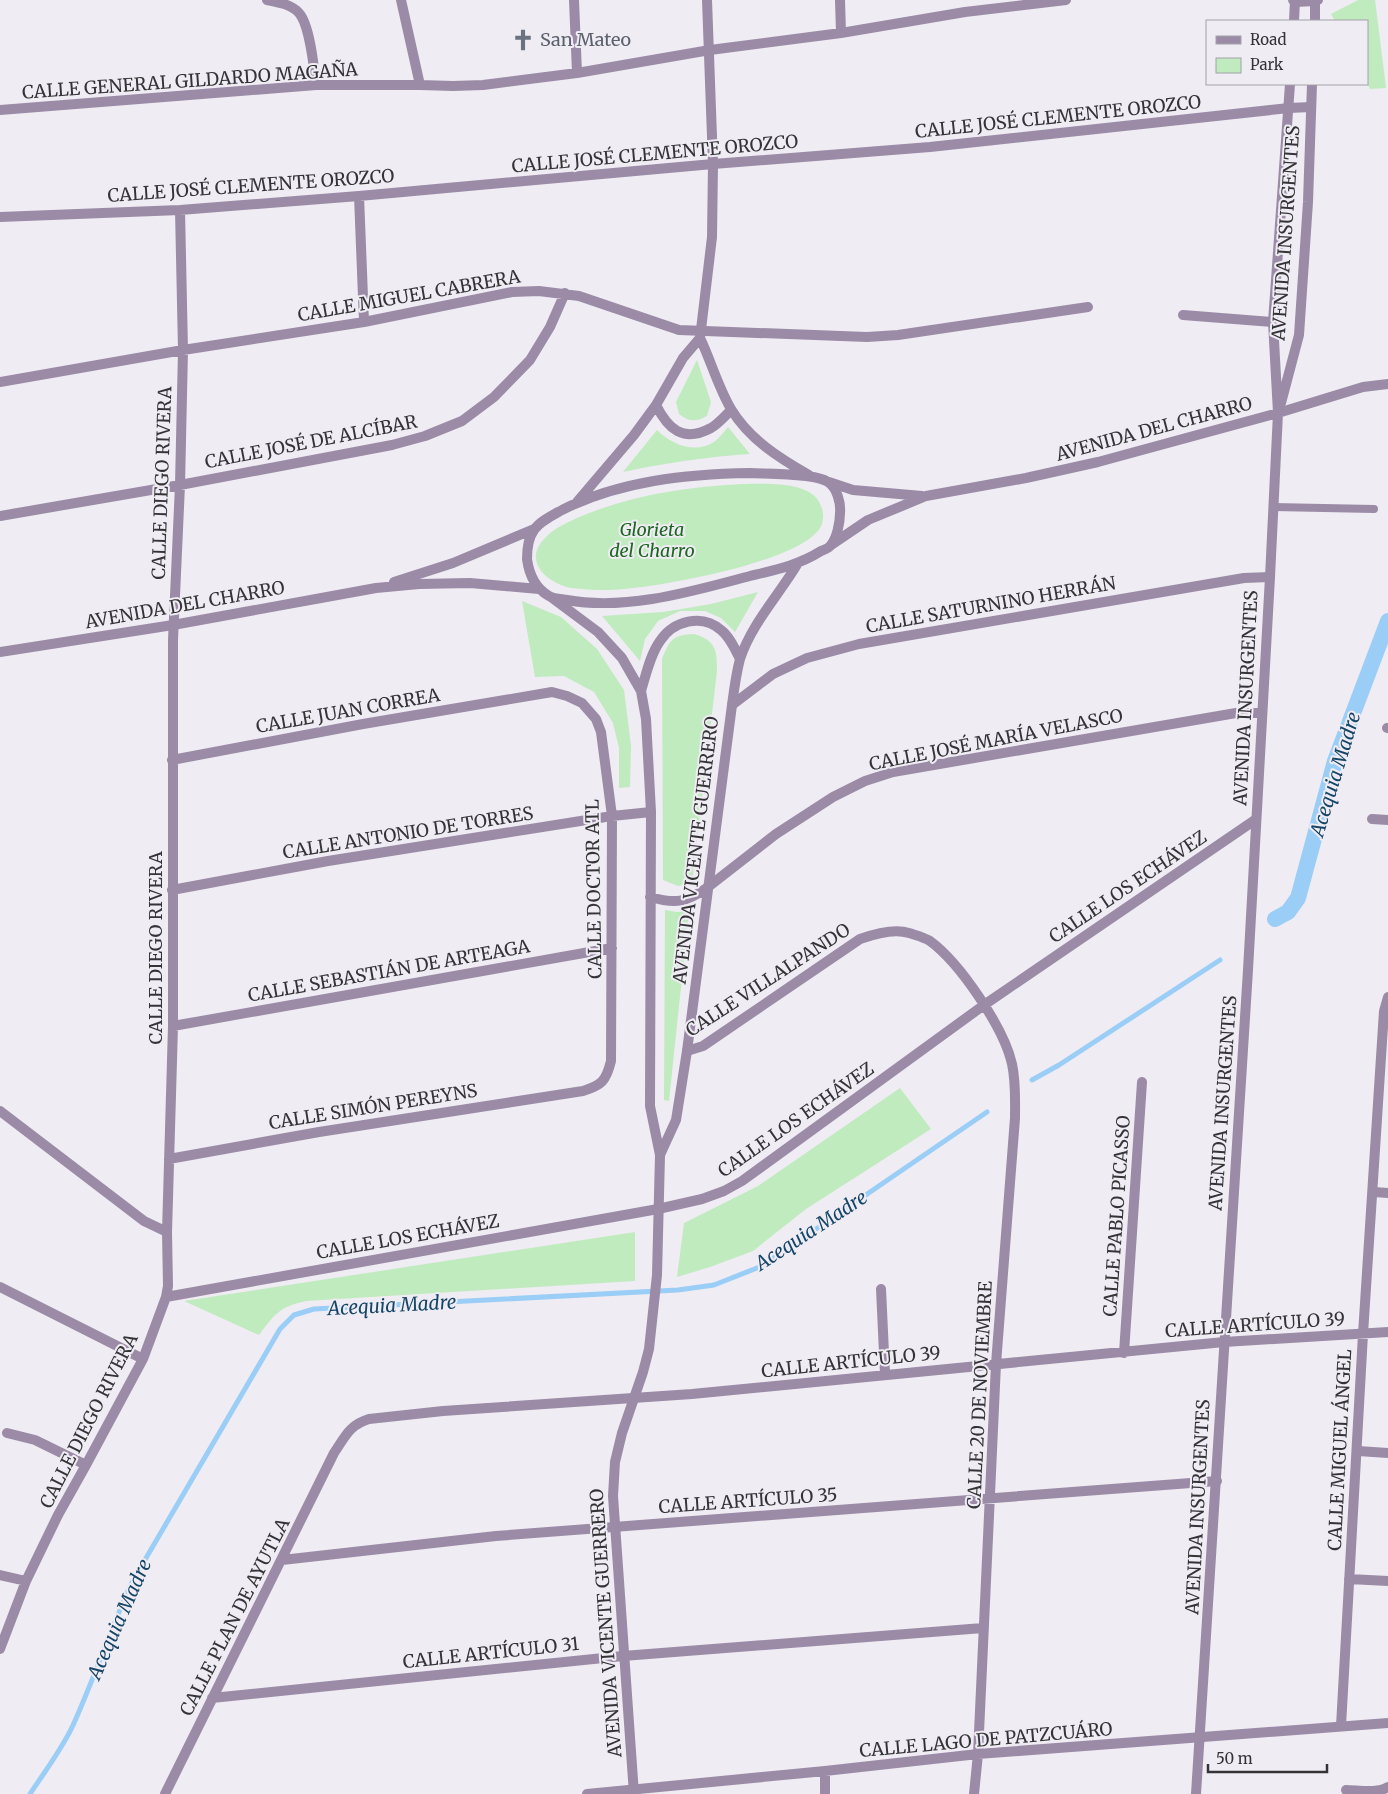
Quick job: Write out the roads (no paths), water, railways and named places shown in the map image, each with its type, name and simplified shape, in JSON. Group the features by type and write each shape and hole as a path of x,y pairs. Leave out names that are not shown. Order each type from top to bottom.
{"street":[{"path":"266,0 292,8 300,14 304,22 310,47 316,85"},
{"path":"401,0 420,85"},
{"path":"574,0 577,73"},
{"path":"707,0 713,164 712,237 701,334 731,410 754,437 776,456 811,476"},
{"path":"840,0 842,33"},
{"path":"964,0 965,12"},
{"name":"CALLE GENERAL GILDARDO MAGAÑA","path":"0,110 316,85 482,85 577,73 710,50 842,33 965,12 1066,0"},
{"path":"1294,20 1295,1 1316,0 1315,20"},
{"name":"AVENIDA INSURGENTES","path":"1196,1794 1217,1481 1270,577 1278,413 1273,322 1290,85"},
{"name":"AVENIDA INSURGENTES","path":"1278,413 1299,335 1308,202 1312,85"},
{"name":"CALLE JOSÉ CLEMENTE OROZCO","path":"0,217 180,210 359,196 713,164 930,147 1311,107"},
{"path":"359,196 364,322"},
{"name":"CALLE DIEGO RIVERA","path":"0,1649 26,1581 58,1515 142,1359 166,1297 168,1286 167,1232 173,1026 173,624 180,485 183,350 180,210"},
{"name":"CALLE MIGUEL CABRERA","path":"0,382 183,350 364,322 512,292 539,291 579,296 670,327 701,334 867,337 898,335 1088,307"},
{"name":"CALLE JOSÉ DE ALCÍBAR","path":"0,516 180,485 392,445 425,436 462,421 494,397 530,360 550,327 565,293"},
{"path":"1182,314 1273,322"},
{"path":"576,503 634,435 656,405 683,358 701,334"},
{"name":"AVENIDA DEL CHARRO","path":"551,597 581,602 615,602 662,597 700,589 811,558 868,520 926,496 1026,478 1098,462 1278,413 1363,387 1388,384"},
{"path":"656,405 664,421 671,428 684,434 697,434 712,428 731,410"},
{"path":"576,503 619,489 680,477 750,473 811,476"},
{"name":"AVENIDA DEL CHARRO","path":"811,476 853,490 926,496"},
{"path":"829,482 838,497 841,509 837,530 831,545"},
{"name":"AVENIDA DEL CHARRO","path":"376,588 453,563 534,529 549,517 576,503"},
{"path":"534,529 527,556 531,577 539,589"},
{"name":"AVENIDA VICENTE GUERRERO","path":"660,1155 676,1120 687,1051 732,705 740,659 758,621 798,563"},
{"name":"CALLE SATURNINO HERRÁN","path":"732,705 781,670 807,658 859,644 1244,578 1270,577"},
{"name":"AVENIDA DEL CHARRO","path":"0,652 376,588 420,584 470,583 539,589"},
{"name":"AVENIDA VICENTE GUERRERO","path":"539,589 598,632 622,658 641,691 646,718 651,812 650,1106 660,1155 657,1276 647,1357 622,1433 615,1462 612,1496 634,1792"},
{"path":"641,691 652,656 660,641 678,624 690,621 710,623 721,629 740,659"},
{"name":"CALLE DOCTOR ATL","path":"529,696 552,692 567,696 582,703 596,719 600,732 612,816 611,1062 608,1074 603,1082 583,1091"},
{"name":"CALLE JUAN CORREA","path":"172,760 363,724 529,696"},
{"name":"CALLE JOSÉ MARÍA VELASCO","path":"650,897 664,901 680,901 694,897 776,834 833,797 865,781 893,772 1236,713 1261,712"},
{"name":"CALLE ANTONIO DE TORRES","path":"172,890 328,861 612,816 651,812"},
{"path":"1372,819 1388,820"},
{"name":"CALLE LOS ECHÁVEZ","path":"166,1297 658,1209 702,1199 724,1191 742,1181 984,1005 1256,820"},
{"name":"CALLE VILLALPANDO","path":"687,1051 703,1046 860,939 875,934 906,932 928,940 945,954 984,1005"},
{"name":"CALLE SEBASTIÁN DE ARTEAGA","path":"173,1026 612,948"},
{"name":"CALLE MIGUEL ÁNGEL","path":"1341,1726 1384,1011 1388,997"},
{"name":"CALLE 20 DE NOVIEMBRE","path":"974,1794 978,1754 996,1364 1015,1118 1015,1090 1012,1063 1004,1040 984,1005"},
{"name":"CALLE PABLO PICASSO","path":"1124,1353 1142,1082"},
{"name":"CALLE SIMÓN PEREYNS","path":"169,1158 320,1132 583,1091"},
{"path":"0,1112 144,1221 167,1232"},
{"path":"1374,1192 1388,1193"},
{"path":"0,1287 142,1359"},
{"path":"881,1289 885,1374"},
{"name":"CALLE ARTÍCULO 39","path":"334,1454 351,1428 359,1422 368,1419 443,1411 634,1398 1124,1353 1224,1342 1388,1332"},
{"path":"7,1432 35,1440 86,1466"},
{"path":"1358,1451 1388,1453"},
{"name":"CALLE PLAN DE AYUTLA","path":"165,1794 334,1454"},
{"name":"CALLE ARTÍCULO 35","path":"282,1560 496,1536 1217,1481"},
{"path":"0,1575 26,1581"},
{"path":"1349,1579 1388,1581"},
{"name":"CALLE ARTÍCULO 31","path":"212,1698 623,1656 983,1628"},
{"name":"CALLE LAGO DE PATZCUÁRO","path":"587,1794 634,1792 978,1754 1388,1723"},
{"path":"825,1771 825,1794"},
{"path":"1346,1790 1374,1791 1388,1787"}],"lane":[{"path":"1273,507 1374,509"}],"waterway":[{"name":"Acequia Madre","path":"1275,919 1288,912 1298,898 1335,761 1388,621"},
{"name":"Acequia Madre","path":"1032,1080 1059,1065 1220,960"},
{"name":"Acequia Madre","path":"30,1794 70,1732 132,1582 280,1329 294,1315 314,1309 678,1290 714,1285 762,1266 987,1112"}],"place":[{"name":"San Mateo","path":"523,40"}],"park label":[{"name":"Glorieta del Charro","path":"652,540"}]}
